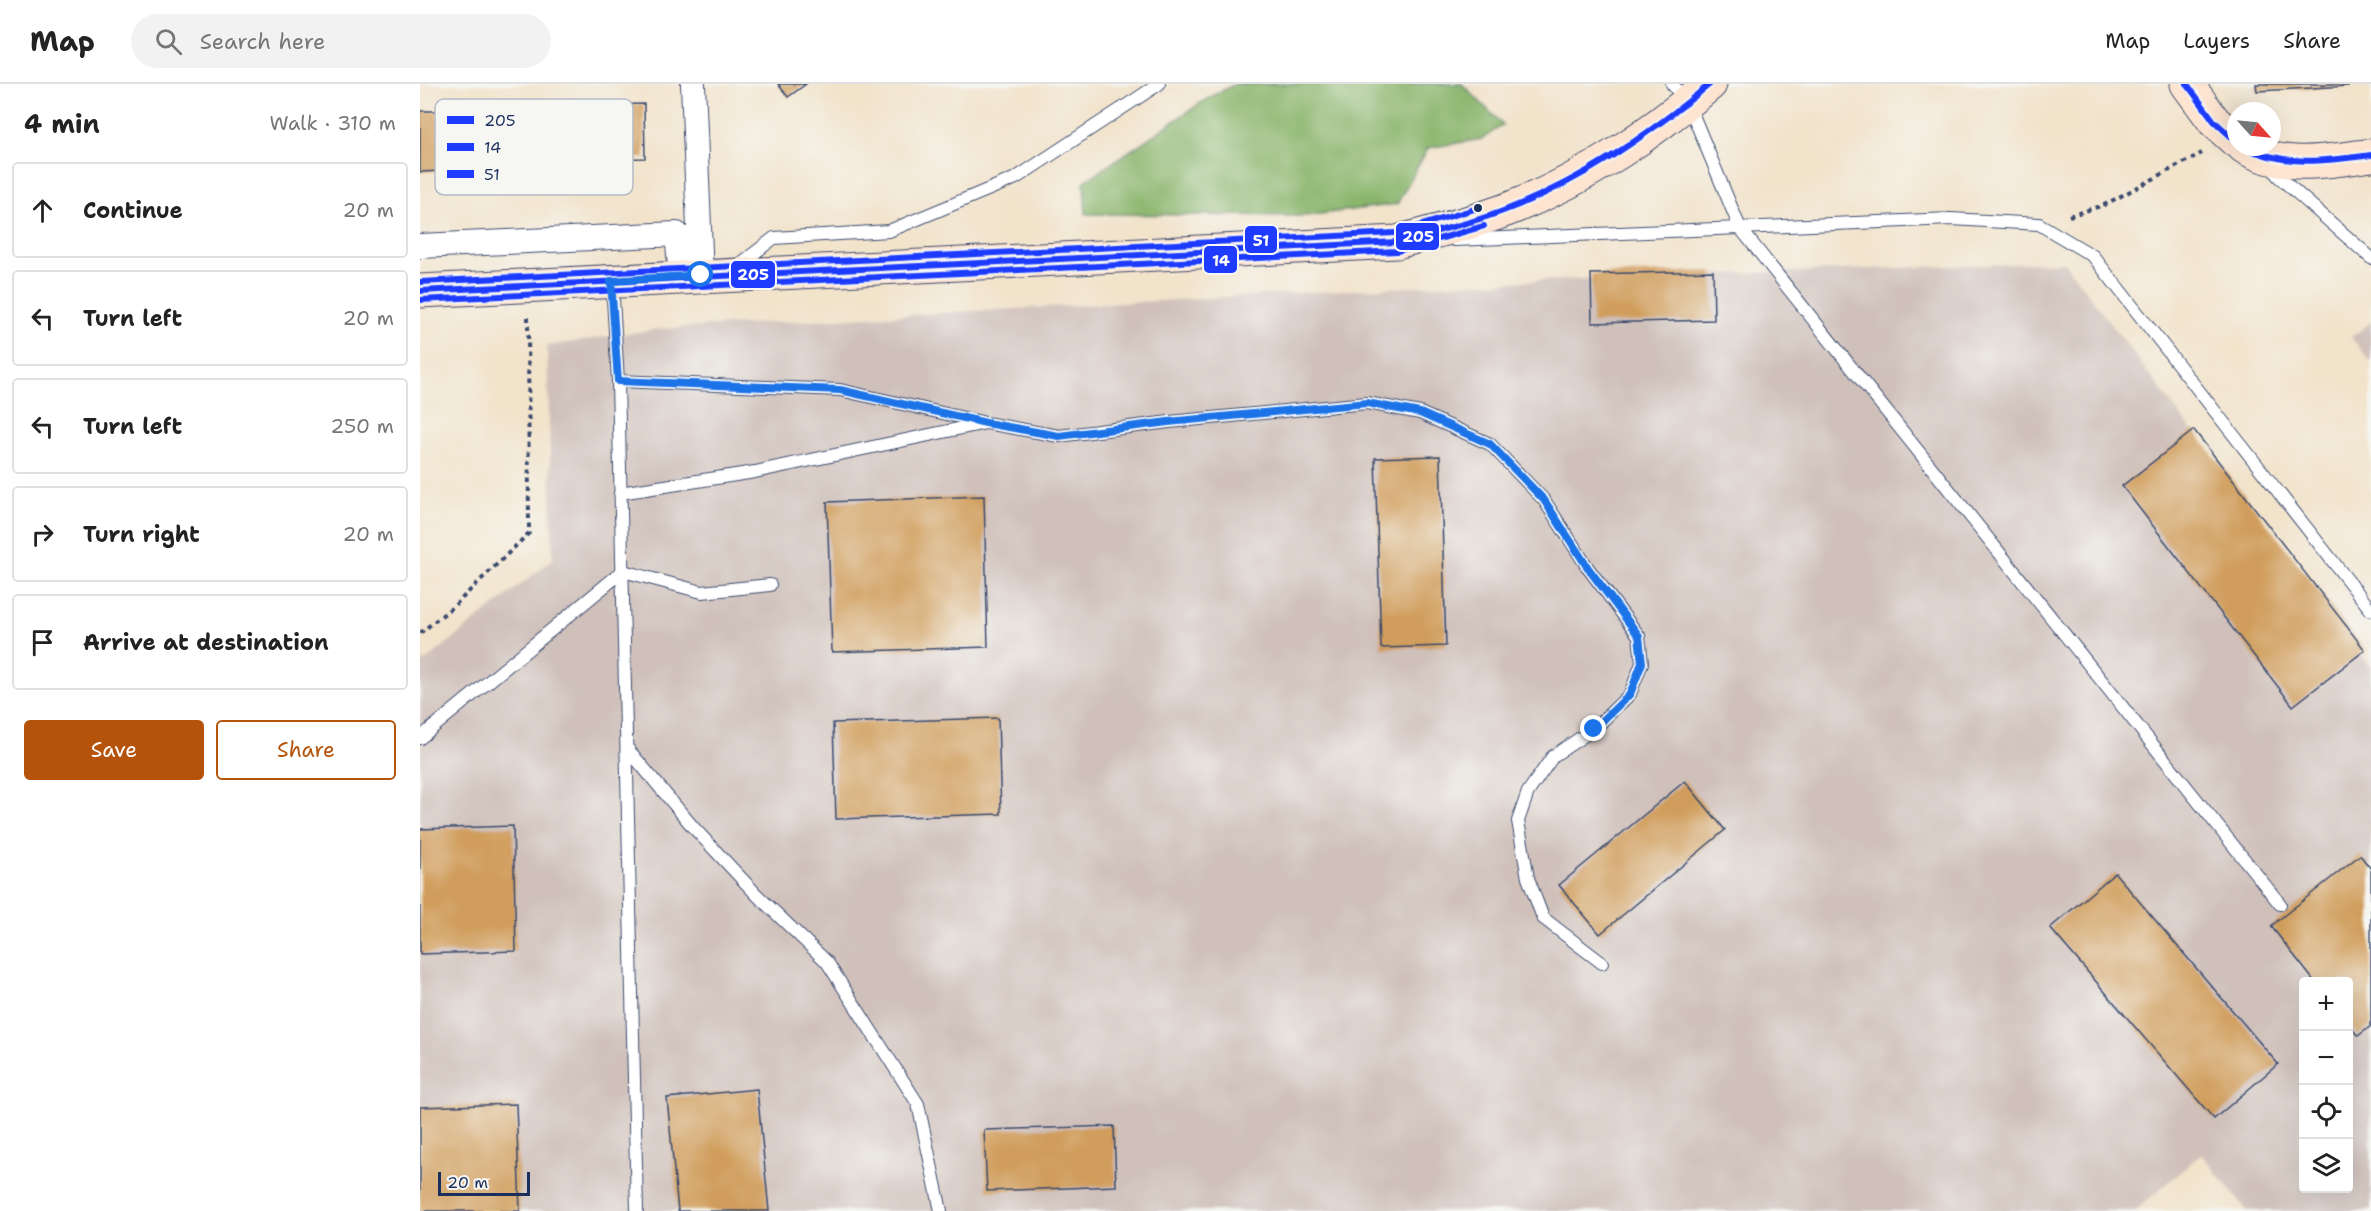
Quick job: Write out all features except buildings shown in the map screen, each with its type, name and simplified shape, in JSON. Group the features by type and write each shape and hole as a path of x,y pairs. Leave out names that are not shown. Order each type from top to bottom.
{"street":[{"path":"693,84 703,275"},
{"path":"2187,84 2214,121 2227,131"},
{"path":"420,291 703,275 1397,242 1514,207 1542,195 1631,146 1690,90"},
{"path":"2275,156 2305,164 2371,155"},
{"path":"420,246 677,234 703,275"}],"lane":[{"path":"703,275 774,238 889,231 1016,178 1159,84"},
{"path":"1690,90 1740,228 2280,904"},
{"path":"2257,156 2371,258"},
{"path":"1397,242 1951,219 2039,224 2093,256 2371,610"},
{"path":"611,281 618,381 637,1211"},
{"path":"618,381 840,390 986,423 1059,436 1168,422 1367,403 1420,413 1490,444 1544,500 1588,568 1639,636 1642,663 1630,694 1594,729 1553,756 1528,792 1518,821 1528,878 1543,918 1602,963"},
{"path":"620,493 754,472 986,423"},
{"path":"623,571 702,592 770,585"},
{"path":"420,738 623,571"},
{"path":"627,748 693,827 757,895 826,962 918,1104 941,1211"}],"path":[{"path":"2039,224 2104,205 2202,153 2227,151"},
{"path":"420,633 455,605 529,533 528,286"}],"shaded area":[{"path":"2064,262 2371,667 2371,1211 2247,1211 2201,1154 2135,1211 420,1211 420,665 553,559 547,346 657,329 1474,283"},
{"path":"2371,322 2371,362 2351,337"}],"green space":[{"path":"1235,84 1462,84 1503,125 1482,139 1428,148 1397,204 1305,216 1086,214 1084,182 1207,99"}],"transit line":[{"name":"205","path":"420,291 1397,242 1490,216 1559,186 1612,156 1662,122 1710,84"},
{"name":"205","path":"2187,84 2214,121 2227,133"},
{"name":"205","path":"2269,156 2306,161 2371,155"},
{"name":"51","path":"420,282 1395,233 1478,208"},
{"name":"14","path":"420,300 1397,251 1484,226"}],"route":[{"path":"701,275 611,281 618,381 840,390 986,423 1059,436 1168,422 1367,403 1420,413 1490,444 1544,500 1588,568 1639,636 1642,663 1630,694 1594,729"}]}
